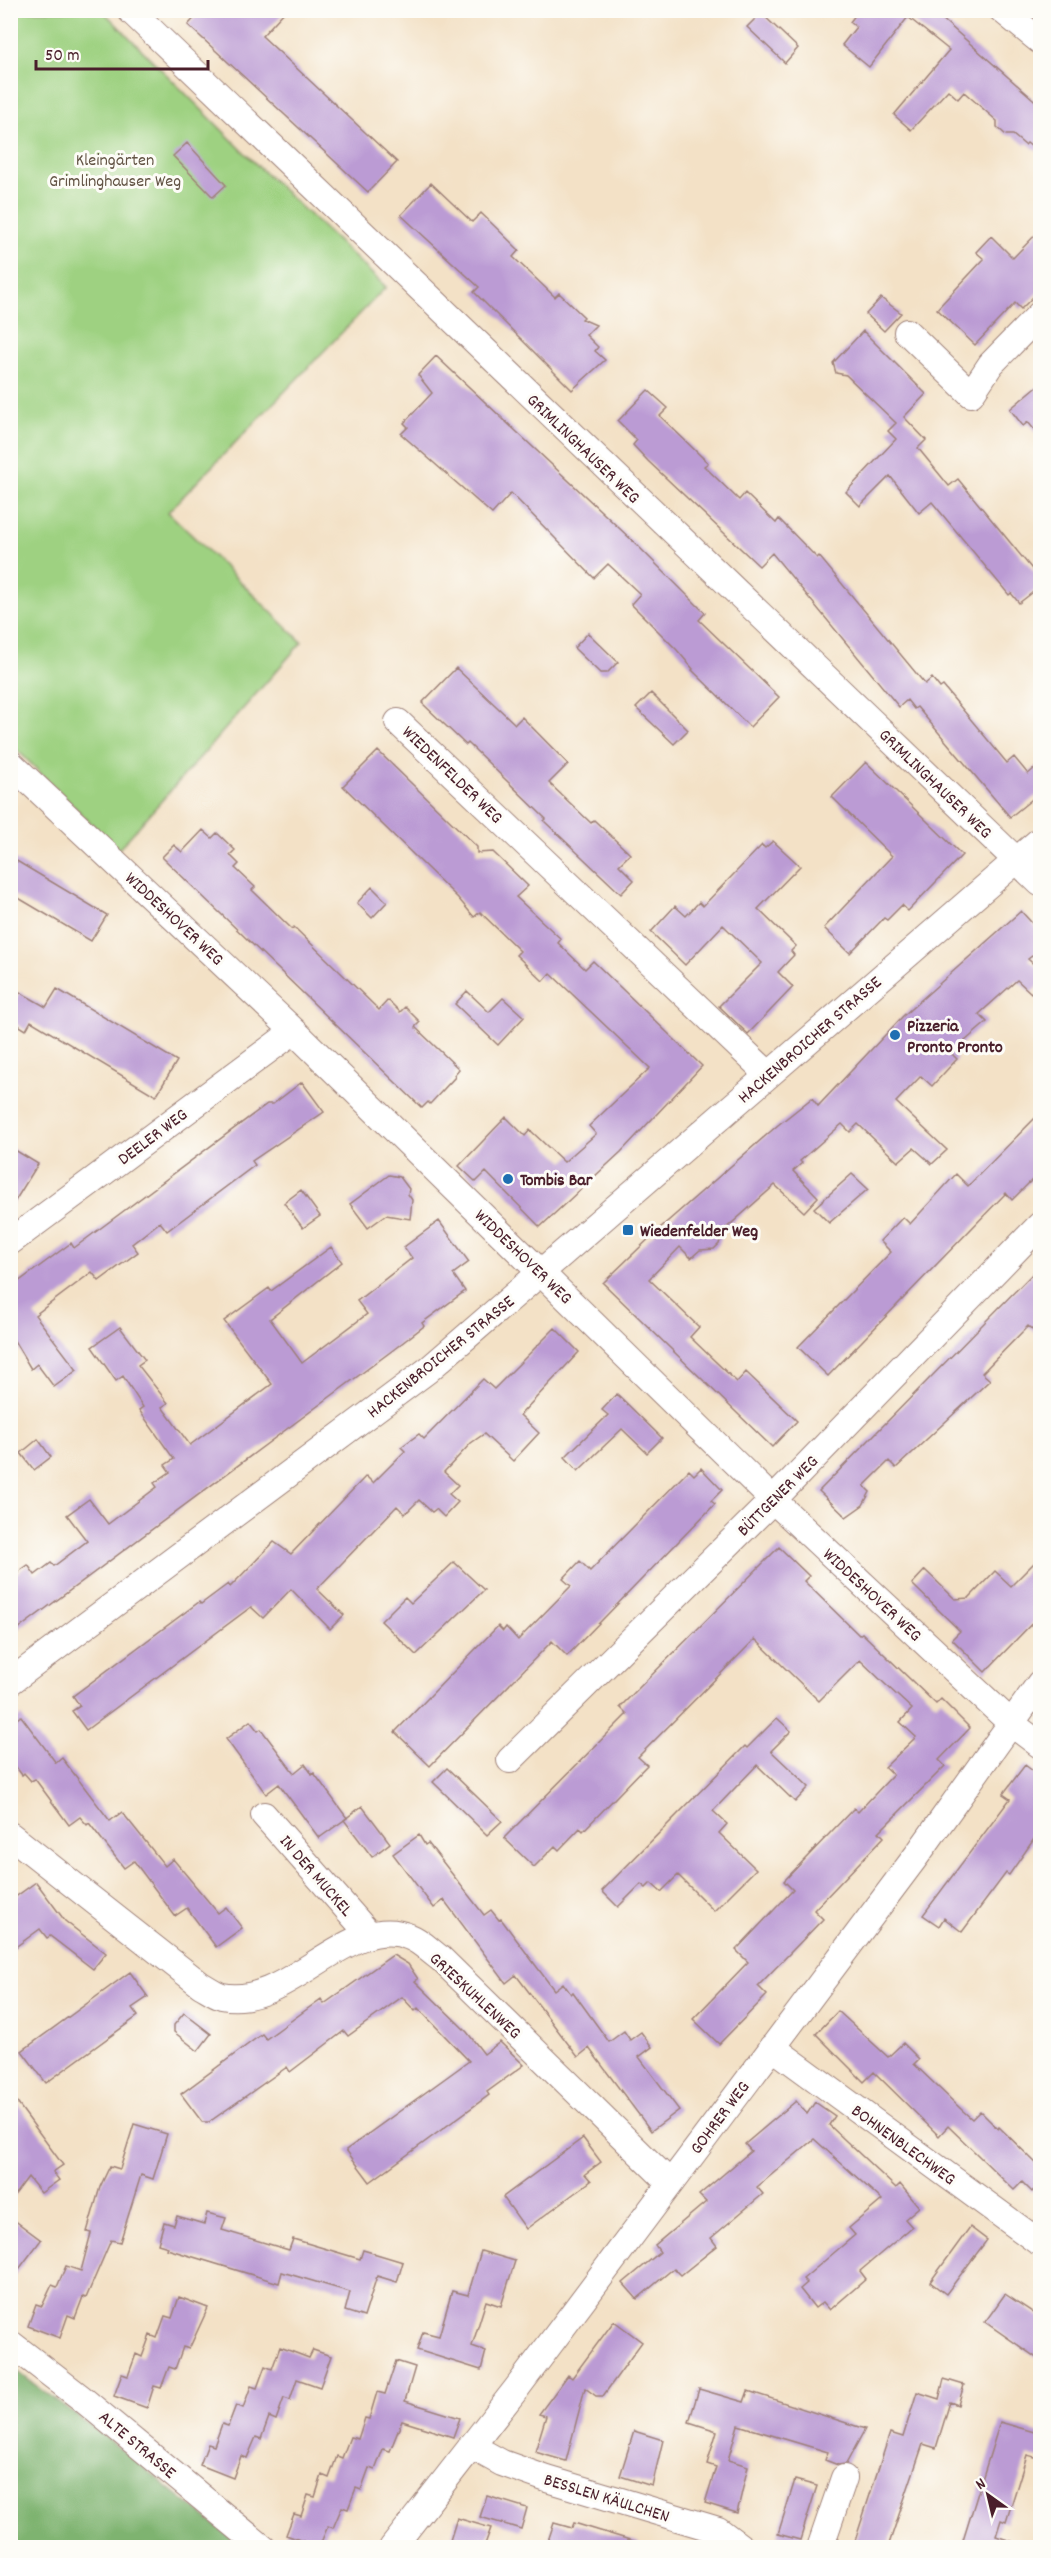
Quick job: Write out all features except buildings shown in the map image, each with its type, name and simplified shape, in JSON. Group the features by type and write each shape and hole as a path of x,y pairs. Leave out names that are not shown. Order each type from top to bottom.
{"street":[{"name":"GRIMLINGHAUSER WEG","path":"130,10 398,270 1041,883"},
{"path":"1002,10 1041,41"},
{"path":"907,332 971,394 991,364 1041,314"},
{"name":"WIEDENFELDER WEG","path":"398,722 768,1074"},
{"name":"WIDDESHOVER WEG","path":"10,763 294,1031 773,1500 1012,1724 1041,1745"},
{"name":"HACKENBROICHER STRASSE","path":"10,1682 428,1370 1041,840"},
{"name":"DEELER WEG","path":"10,1242 294,1031"},
{"name":"BÜTTGENER WEG","path":"510,1760 773,1500 1041,1225"},
{"name":"GOHRER WEG","path":"392,2547 471,2446 917,1855 1041,1683"},
{"name":"IN DER MUCKEL","path":"264,1815 369,1935"},
{"name":"GRIESKUHLENWEG","path":"10,1835 201,1985 222,1996 270,1989 369,1935 389,1932 410,1937 440,1958 670,2183"},
{"name":"BOHNENBLECHWEG","path":"772,2047 1035,2232"},
{"name":"ALTE STRASSE","path":"10,2343 80,2397 263,2547"},
{"name":"BESSLEN KÄULCHEN","path":"471,2446 502,2463 547,2479 718,2530 742,2547"},
{"path":"820,2547 844,2478"}],"green space":[{"name":"Kleingärten Grimlinghauser Weg","path":"11,11 103,11 262,170 386,287 168,512 302,642 118,850 11,744"},
{"path":"10,2366 108,2439 242,2547 11,2547"}],"place":[{"name":"Pizzeria Pronto Pronto","path":"895,1035"},
{"name":"Tombis Bar","path":"508,1179"},
{"name":"Wiedenfelder Weg","path":"628,1230"}]}
